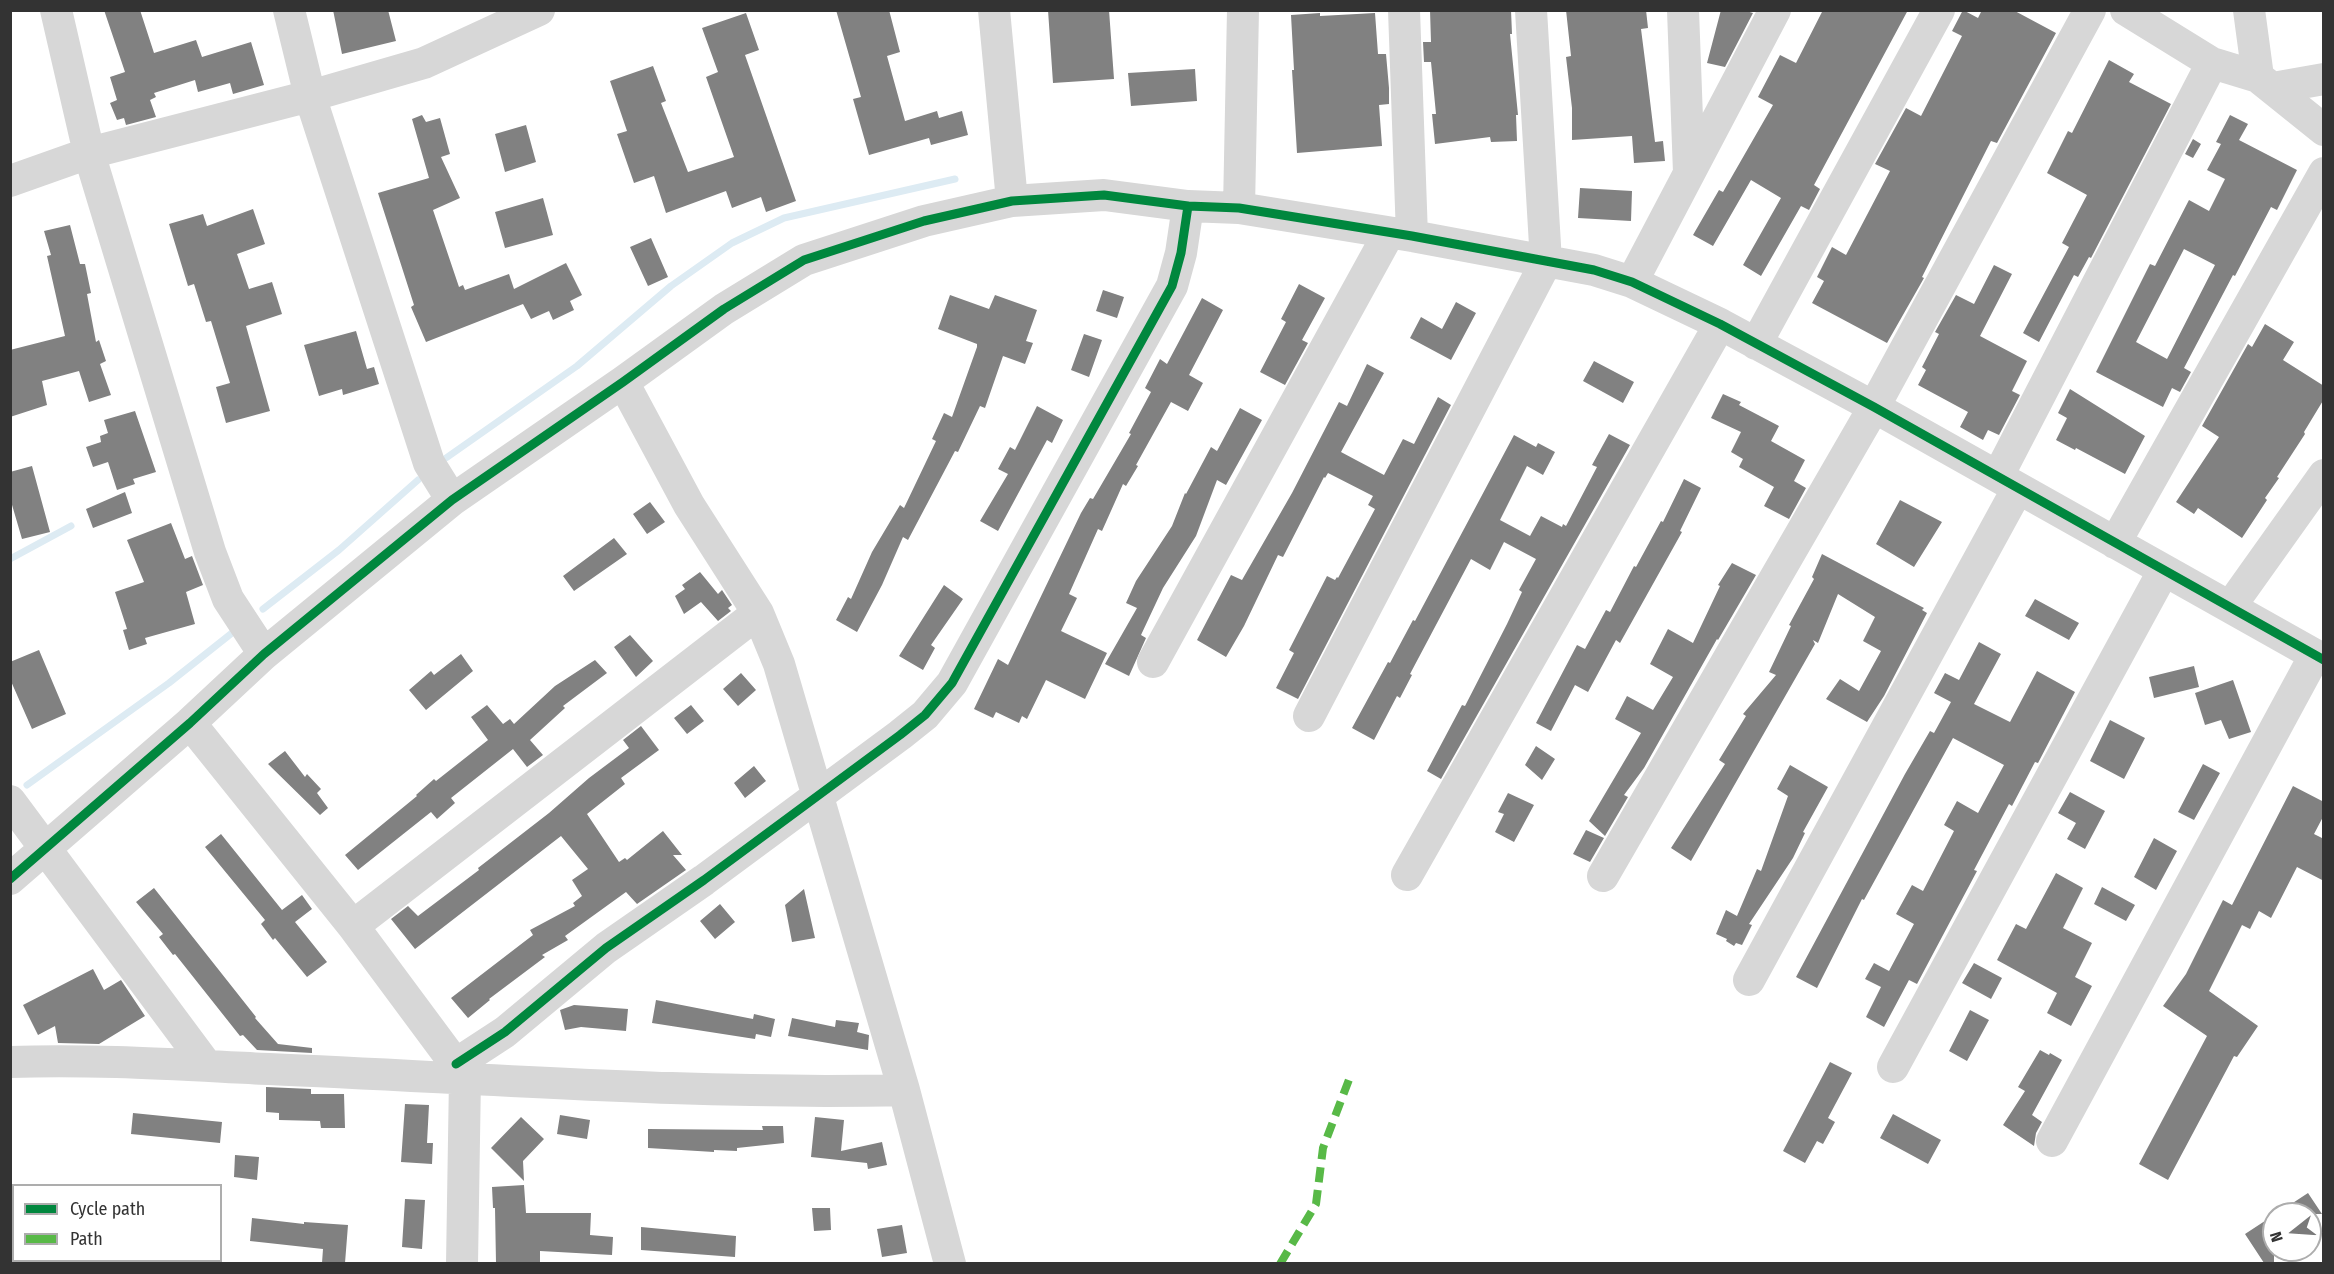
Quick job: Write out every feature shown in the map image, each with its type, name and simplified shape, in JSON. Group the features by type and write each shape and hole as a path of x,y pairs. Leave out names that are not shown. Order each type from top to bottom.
{"street":[{"path":"56,10 89,153 210,552 228,598 264,654"},
{"path":"289,10 310,96 429,463 452,500"},
{"path":"994,10 1012,201"},
{"path":"1239,208 1243,10"},
{"path":"1153,662 1400,234 1404,10"},
{"path":"1309,717 1546,262 1531,10"},
{"path":"1683,10 1689,174"},
{"path":"1632,282 1775,10"},
{"path":"1756,344 1939,10"},
{"path":"1604,876 1874,407 2090,10"},
{"path":"2126,10 2212,63 2266,82 2324,130"},
{"path":"2249,10 2266,82"},
{"path":"10,181 89,153 310,96 424,63 533,11"},
{"path":"1749,980 2008,482 2212,63"},
{"path":"2266,82 2324,79"},
{"path":"2115,543 2324,173"},
{"path":"10,879 190,723 264,654 452,500 724,309 804,260 924,221 1012,201 1104,195 1188,206 1239,208 1400,234 1594,270 1632,282 1720,324 1874,407 2319,657 2052,1141"},
{"path":"460,1071 606,948 704,880 909,729 925,715 952,683 1172,286 1181,253 1188,206"},
{"path":"1407,874 1720,324"},
{"path":"623,382 689,505 758,613 779,664 904,1090 950,1263"},
{"path":"2230,607 2324,475"},
{"path":"1893,1067 2164,570"},
{"path":"353,926 758,613"},
{"path":"190,723 353,926 460,1071 462,1263"},
{"path":"10,801 207,1066"},
{"path":"10,1062 460,1071 636,1088 806,1092 904,1090"}],"building":[{"path":"104,10 140,10 154,53 196,40 202,57 251,42 264,85 233,94 230,83 198,92 195,80 154,93 156,97 150,100 156,117 126,125 124,118 117,120 110,103 117,100 110,77 125,72"},
{"path":"333,10 388,10 396,41 342,54"},
{"path":"836,10 889,10 900,52 887,56 905,121 937,111 939,118 962,111 968,135 931,145 929,138 869,155 853,99 861,97"},
{"path":"1048,10 1109,10 1114,79 1053,83"},
{"path":"1430,10 1511,10 1512,34 1510,34 1518,115 1516,115 1517,141 1491,142 1490,137 1435,144 1432,114 1436,114 1431,62 1424,62 1423,42 1431,42"},
{"path":"1566,10 1646,10 1648,28 1641,29 1655,142 1663,141 1665,161 1634,163 1632,136 1572,140 1572,108 1566,57 1571,56"},
{"path":"1721,10 1743,10 1753,13 1725,67 1707,63"},
{"path":"1823,10 1908,10 1814,185 1820,189 1809,210 1801,206 1761,276 1743,265 1781,198 1751,180 1713,246 1693,235 1719,190 1723,192 1773,105 1758,97 1780,55 1796,63"},
{"path":"1963,10 1978,18 1982,10 2013,10 2056,33 1997,143 1991,141 1922,277 1924,278 1887,343 1812,303 1824,281 1817,277 1832,247 1846,255 1890,171 1875,164 1906,108 1921,116 1962,36 1952,31"},
{"path":"746,13 759,50 745,55 796,201 766,212 761,197 732,208 726,191 666,213 654,176 634,183 617,134 627,131 610,81 653,66 666,101 661,103 688,172 734,157 706,77 718,72 702,28"},
{"path":"1320,13 1320,16 1375,13 1378,54 1386,54 1389,88 1389,104 1379,105 1382,146 1297,153 1291,15"},
{"path":"2109,60 2134,74 2129,82 2171,104 2091,258 2089,257 2078,277 2074,275 2039,342 2023,333 2069,247 2062,243 2087,195 2047,173 2068,131 2072,133"},
{"path":"1195,69 1197,101 1131,106 1128,73"},
{"path":"422,115 426,122 440,118 450,154 441,157 460,198 433,210 459,287 463,285 465,290 509,274 514,289 566,263 582,295 570,301 574,310 553,320 549,311 531,319 523,304 426,342 411,307 414,305 378,193 429,178 412,119"},
{"path":"2230,115 2248,124 2239,140 2297,170 2277,210 2271,207 2235,276 2233,275 2184,368 2191,372 2180,392 2172,388 2163,407 2096,372 2150,264 2155,266 2189,200 2209,211 2225,179 2207,170 2221,144 2216,142","holes":["2184,249 2215,265 2167,359 2136,342"]},
{"path":"526,125 536,162 505,172 495,134"},
{"path":"2193,139 2201,144 2193,158 2185,154"},
{"path":"1580,188 1632,191 1631,221 1578,218"},
{"path":"543,198 553,235 505,248 495,212"},
{"path":"253,209 265,244 237,254 249,289 272,282 282,314 246,326 270,411 226,423 216,387 230,383 211,321 206,322 194,284 188,286 169,224 203,214 207,226"},
{"path":"70,225 80,264 85,264 91,293 87,294 96,342 99,340 106,361 100,364 111,395 89,402 79,371 42,381 47,405 10,417 10,350 65,336 47,256 51,255 44,231"},
{"path":"651,238 668,277 648,286 630,247"},
{"path":"1994,265 2012,274 1980,336 2027,361 2012,391 2020,395 1999,435 1988,430 1983,440 1960,427 1968,412 1918,385 1926,370 1922,367 1939,334 1935,332 1956,295 1974,304"},
{"path":"1299,284 1325,298 1302,340 1308,343 1285,385 1260,372 1286,322 1281,319"},
{"path":"1103,290 1124,297 1117,318 1096,311"},
{"path":"950,295 989,309 995,295 1037,310 1026,341 1033,343 1025,364 1003,356 985,408 980,406 958,452 955,451 908,540 903,537 882,585 857,632 836,620 848,597 851,599 872,552 900,505 904,508 936,441 932,439 944,413 952,417 977,347 977,344 938,329"},
{"path":"1202,298 1223,310 1189,375 1203,383 1188,411 1171,402 1136,465 1138,466 1126,486 1123,484 1102,531 1098,529 1069,594 1077,598 1061,631 1107,653 1085,699 1046,680 1027,719 1022,716 1019,723 996,712 993,718 974,709 998,659 1008,665 1081,513 1090,498 1093,499 1131,434 1129,433 1151,392 1145,388 1160,359 1167,364"},
{"path":"1456,302 1476,313 1451,360 1410,338 1421,317 1442,329"},
{"path":"2265,324 2294,342 2283,360 2324,386 2324,399 2265,498 2267,500 2242,538 2198,508 2194,514 2176,502 2219,437 2202,426 2248,344 2252,347"},
{"path":"356,331 367,369 374,367 379,384 343,395 342,389 319,396 304,345"},
{"path":"1084,334 1102,340 1089,377 1071,370"},
{"path":"1594,361 1634,382 1623,403 1583,381"},
{"path":"1367,364 1384,373 1341,452 1384,475 1403,439 1414,444 1438,397 1451,405 1298,699 1276,688 1294,653 1289,650 1327,576 1335,580 1338,578 1375,509 1368,505 1373,496 1328,473 1283,557 1278,555 1244,626 1226,657 1197,640 1231,575 1242,580 1292,493 1339,402 1347,406"},
{"path":"2070,389 2145,436 2125,474 2056,440 2067,418 2058,413"},
{"path":"1723,394 1741,402 1739,405 1779,426 1771,441 1805,460 1794,481 1806,488 1789,519 1764,506 1774,487 1739,467 1743,459 1731,452 1741,432 1711,418"},
{"path":"1037,406 1063,420 1052,443 1047,440 998,531 980,521 1008,474 998,469 1010,447 1015,450"},
{"path":"1240,408 1262,420 1226,485 1217,480 1196,536 1163,588 1141,635 1146,638 1129,676 1105,664 1137,608 1126,603 1136,581 1172,526 1185,493 1211,447 1217,451"},
{"path":"135,411 156,472 133,479 135,484 117,490 108,462 93,467 86,447 101,442 100,436 108,433 104,420"},
{"path":"1609,434 1630,445 1441,779 1427,771 1462,705 1465,706 1507,624 1522,592 1519,590 1536,559 1504,542 1490,570 1471,559 1410,674 1412,675 1400,698 1397,696 1374,740 1352,728 1388,662 1390,663 1413,620 1415,621 1514,435 1536,447 1538,443 1555,452 1543,475 1527,466 1500,520 1530,536 1541,516 1562,527 1563,524 1566,526 1597,467 1592,465"},
{"path":"32,466 50,532 22,539 10,498 10,472"},
{"path":"1684,479 1701,488 1680,531 1682,532 1620,643 1616,640 1588,692 1575,685 1551,731 1536,723 1577,645 1585,649 1606,610 1610,612 1634,566 1636,567 1661,521 1663,522"},
{"path":"125,492 132,513 93,528 86,509"},
{"path":"1900,500 1942,522 1914,567 1876,544"},
{"path":"650,502 665,522 647,534 633,514"},
{"path":"171,523 185,559 192,556 203,585 186,592 195,624 145,638 147,644 129,650 123,630 127,629 115,592 144,582 127,540"},
{"path":"614,538 627,554 574,591 563,576"},
{"path":"1822,554 1924,608 1922,610 1927,613 1884,696 1867,722 1826,699 1840,679 1859,691 1881,651 1863,641 1875,617 1838,594 1818,643 1813,640 1815,644 1691,861 1671,848 1725,764 1719,760 1746,716 1743,714 1776,675 1769,672 1791,626 1789,625 1814,579 1812,577"},
{"path":"1732,563 1756,575 1644,768 1624,795 1628,797 1605,836 1589,821 1641,733 1615,719 1627,696 1653,710 1673,677 1650,664 1668,629 1693,643 1720,586 1718,585"},
{"path":"700,572 718,594 722,590 732,605 728,608 731,611 718,621 701,602 684,614 675,596 685,589 682,585"},
{"path":"944,585 963,599 931,645 935,648 923,670 899,656"},
{"path":"2035,599 2079,623 2069,640 2025,616"},
{"path":"630,635 653,661 636,677 614,647"},
{"path":"1979,642 2001,654 1974,704 2010,722 2037,671 2075,692 2038,763 2035,762 2012,806 2009,804 1974,870 1977,871 1917,984 1909,980 1884,1027 1866,1017 1881,987 1865,979 1874,963 1889,971 1914,924 1896,914 1912,885 1923,891 1954,831 1944,825 1957,801 1978,813 2004,765 1953,738 1864,900 1862,899 1817,988 1796,977 1905,774 1930,731 1934,733 1951,702 1934,693 1945,673 1959,680"},
{"path":"39,650 66,714 32,729 10,679 10,662"},
{"path":"461,654 473,671 426,710 409,690 431,671 434,675"},
{"path":"595,660 607,673 563,706 565,708 530,740 543,755 527,767 513,749 451,798 455,803 437,819 431,812 358,870 345,855 417,796 434,779 436,781 488,740 471,717 487,705 503,724 510,719 514,724 555,686"},
{"path":"2194,666 2199,687 2154,698 2149,677"},
{"path":"741,673 756,690 738,706 723,689"},
{"path":"2233,680 2251,732 2229,739 2221,720 2205,725 2195,693"},
{"path":"691,705 704,721 687,734 674,718"},
{"path":"2110,720 2145,738 2124,779 2090,761"},
{"path":"641,726 659,750 621,778 625,784 587,814 619,862 625,858 627,860 663,831 682,855 673,855 686,870 637,904 626,892 565,936 568,940 542,955 545,957 489,999 468,1018 451,998 533,935 530,930 575,906 573,903 582,896 572,880 588,869 561,836 415,949 391,919 408,906 418,916 479,870 478,868 629,748 623,740"},
{"path":"1536,746 1555,759 1542,780 1525,765"},
{"path":"285,751 305,777 307,774 321,789 317,793 328,808 320,815 268,764"},
{"path":"2203,764 2220,773 2194,820 2178,812"},
{"path":"1790,765 1828,787 1803,832 1805,833 1793,858 1749,924 1752,925 1742,945 1736,943 1734,946 1726,941 1727,939 1716,934 1726,910 1737,916 1757,869 1761,871 1788,796 1777,789"},
{"path":"754,766 766,781 745,798 734,783"},
{"path":"2293,786 2324,802 2324,815 2314,834 2324,839 2324,881 2297,867 2271,918 2259,911 2250,929 2242,925 2209,991 2258,1026 2237,1057 2234,1056 2168,1180 2139,1164 2207,1036 2163,1006 2186,974 2223,900 2232,905"},
{"path":"2070,792 2105,811 2085,849 2067,839 2076,823 2058,813"},
{"path":"1508,793 1534,805 1514,842 1495,832 1504,814 1498,812"},
{"path":"1586,830 1604,838 1590,862 1573,854"},
{"path":"221,834 282,910 302,895 312,909 295,922 327,962 307,977 275,938 273,940 261,924 265,920 205,847"},
{"path":"2154,838 2177,851 2156,890 2134,877"},
{"path":"2056,873 2083,888 2063,928 2092,943 2075,977 2092,986 2071,1026 2047,1013 2057,993 1997,960 2016,924 2026,929"},
{"path":"2102,887 2135,905 2126,921 2094,904"},
{"path":"154,888 255,1018 278,1044 312,1048 312,1053 257,1050 243,1035 240,1036 159,937 163,934 136,902"},
{"path":"804,889 815,938 792,942 785,905"},
{"path":"720,904 735,922 715,939 700,921"},
{"path":"1974,963 2002,978 1991,999 1962,983"},
{"path":"93,969 104,990 121,980 145,1016 99,1044 58,1043 55,1026 38,1035 23,1005"},
{"path":"656,1000 753,1019 754,1014 775,1019 771,1037 756,1034 755,1039 652,1023"},
{"path":"574,1005 628,1009 626,1031 581,1027 565,1030 560,1010"},
{"path":"1970,1010 1989,1020 1967,1061 1949,1051"},
{"path":"792,1018 835,1027 836,1020 859,1023 857,1032 869,1035 868,1050 788,1036"},
{"path":"2040,1050 2062,1060 2032,1115 2042,1122 2036,1133 2034,1146 2003,1125 2025,1091 2018,1087"},
{"path":"1830,1062 1852,1073 1828,1118 1835,1122 1823,1144 1817,1141 1805,1163 1783,1151"},
{"path":"266,1087 311,1089 311,1094 344,1094 345,1128 321,1128 320,1121 279,1120 279,1113 266,1112"},
{"path":"405,1104 429,1105 427,1143 433,1143 432,1164 401,1162"},
{"path":"133,1113 222,1122 220,1143 131,1134"},
{"path":"1893,1114 1941,1140 1928,1164 1880,1138"},
{"path":"560,1115 590,1120 587,1139 557,1134"},
{"path":"521,1117 544,1139 523,1161 524,1181 491,1148"},
{"path":"815,1117 844,1120 841,1151 882,1142 887,1165 868,1169 867,1163 811,1157"},
{"path":"762,1126 783,1126 784,1143 737,1148 737,1151 714,1150 714,1152 648,1148 648,1129 763,1130"},
{"path":"235,1155 259,1157 257,1180 234,1177"},
{"path":"524,1185 526,1213 591,1213 590,1235 613,1237 612,1255 540,1251 540,1263 496,1263 495,1208 493,1208 492,1187"},
{"path":"2308,1193 2314,1202 2294,1202"},
{"path":"405,1199 425,1200 422,1249 402,1247"},
{"path":"812,1208 830,1208 831,1230 814,1231"},
{"path":"252,1218 304,1224 304,1222 348,1225 345,1263 322,1263 323,1249 250,1241"},
{"path":"2262,1223 2262,1260 2245,1234"},
{"path":"902,1225 907,1253 882,1257 877,1229"},
{"path":"641,1227 736,1236 735,1257 641,1250"}],"waterway":[{"path":"446,458 577,366 671,286 732,243 784,218 955,179"},
{"path":"263,609 339,550 418,480"},
{"path":"10,559 71,526"},
{"path":"27,785 169,683 237,629"}],"marked path":[{"path":"1280,1264 1316,1204 1323,1148 1350,1077"}],"cycle path":[{"path":"10,879 190,723 264,654 452,500 724,309 804,260 924,221 1012,201 1104,195 1188,206 1239,208 1412,236 1594,270 1632,282 1720,324 1874,407 2324,660"},
{"path":"456,1064 505,1032 606,948 704,880 925,715 952,683 1172,286 1181,253 1188,206"}]}
